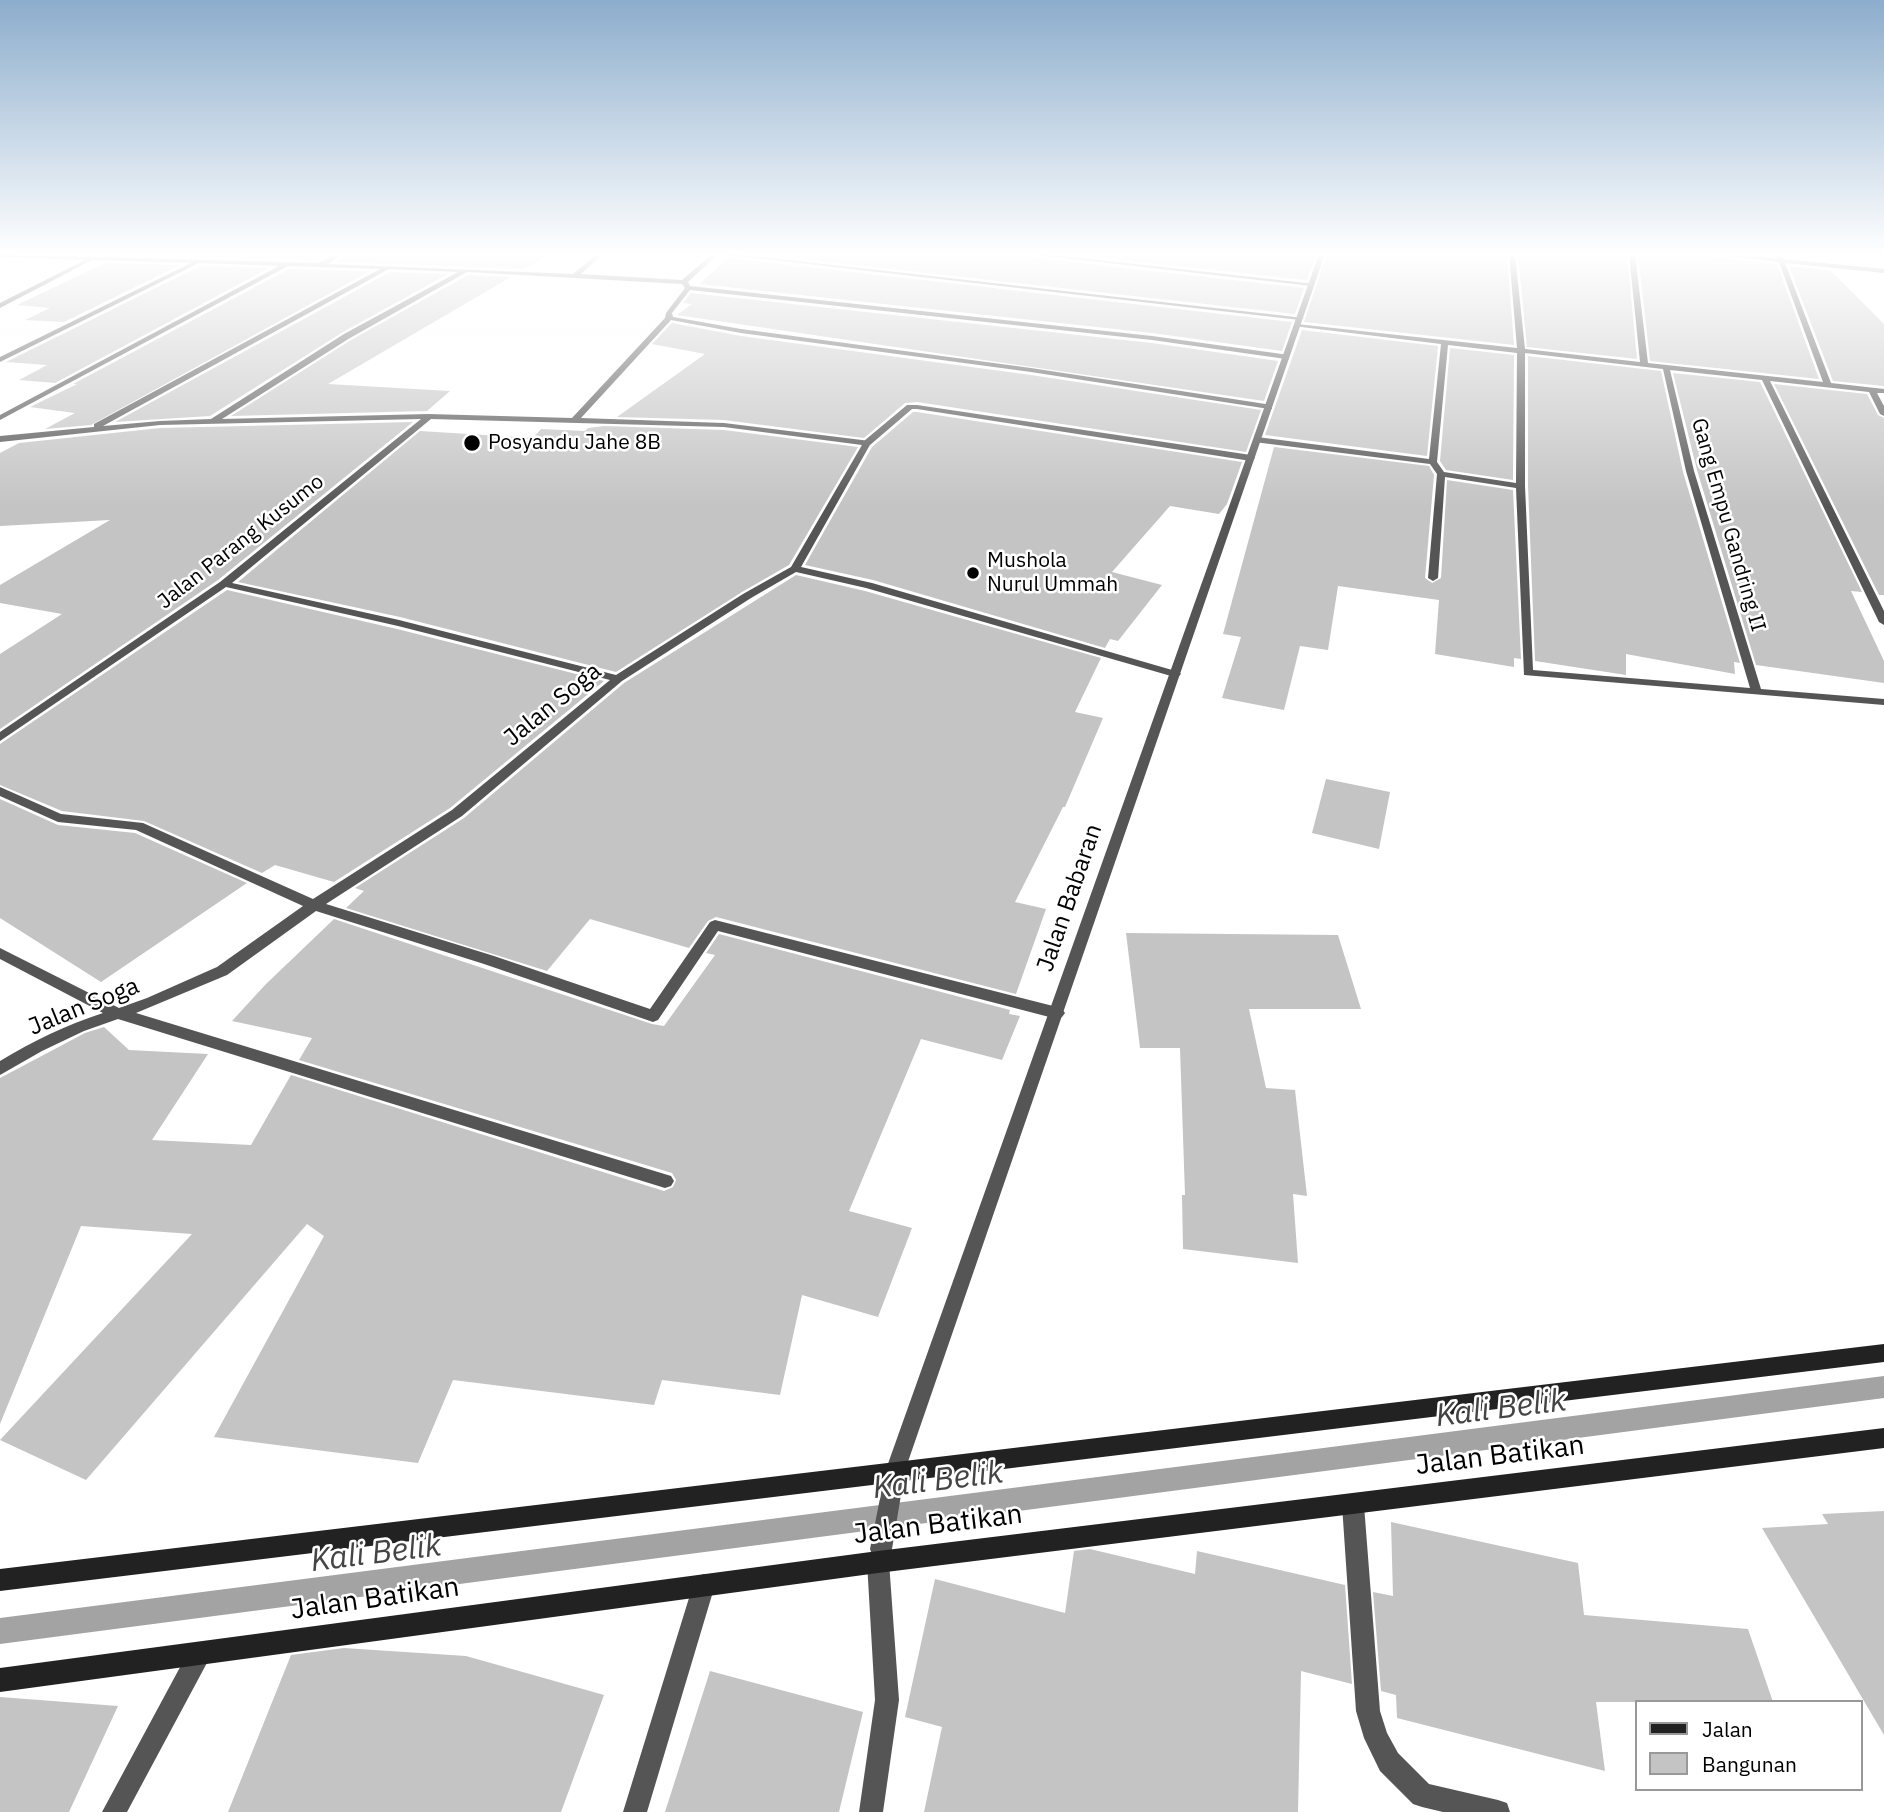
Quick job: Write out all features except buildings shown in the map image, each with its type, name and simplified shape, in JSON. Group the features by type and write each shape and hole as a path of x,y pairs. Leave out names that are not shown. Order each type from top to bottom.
{"main road":[{"path":"0,1580 894,1477 1884,1353"},
{"name":"Jalan Batikan","path":"0,1681 704,1585 879,1555 1353,1505 1884,1438"}],"street":[{"path":"0,360 43,339"},
{"path":"0,418 148,339"},
{"path":"90,430 258,339"},
{"path":"214,421 344,339"},
{"path":"575,420 650,339"},
{"path":"797,339 1031,370 1269,407"},
{"path":"1156,339 1286,357"},
{"name":"Jalan Babaran","path":"872,1812 887,1700 879,1555 894,1477 1292,339"},
{"path":"1414,339 1884,391"},
{"path":"1520,339 1520,486 1528,673 1884,702"},
{"path":"1641,339 1644,365"},
{"path":"1811,339 1829,385"},
{"path":"1433,578 1441,474 1433,462 1445,343"},
{"name":"Gang Empu Gandring II","path":"1666,367 1690,471 1756,693"},
{"path":"1765,378 1884,622"},
{"path":"1872,390 1884,414"},
{"path":"1175,674 868,585 794,569 867,443 910,407 1251,458"},
{"path":"0,439 214,421 429,416 724,425 867,443"},
{"name":"Jalan Parang Kusumo","path":"0,737 224,584 429,416"},
{"path":"1257,440 1433,462"},
{"path":"1441,474 1458,479 1520,486"},
{"name":"Jalan Soga","path":"0,1069 36,1047 117,1013 152,1003 222,971 313,905 457,813 618,679 794,569"},
{"path":"224,584 411,626 618,679"},
{"path":"0,791 58,818 138,826 313,905 489,960 653,1016 715,925 1057,1013"},
{"path":"0,953 117,1013 665,1181"},
{"path":"1353,1505 1368,1712 1376,1738 1389,1762 1422,1795 1498,1812"},
{"path":"635,1812 704,1585"},
{"path":"114,1812 200,1653"}],"waterway":[{"name":"Kali Belik","path":"0,1631 1884,1387"}],"place":[{"name":"Posyandu Jahe 8B","path":"472,443"},
{"name":"Mushola Nurul Ummah","path":"973,573"}]}
